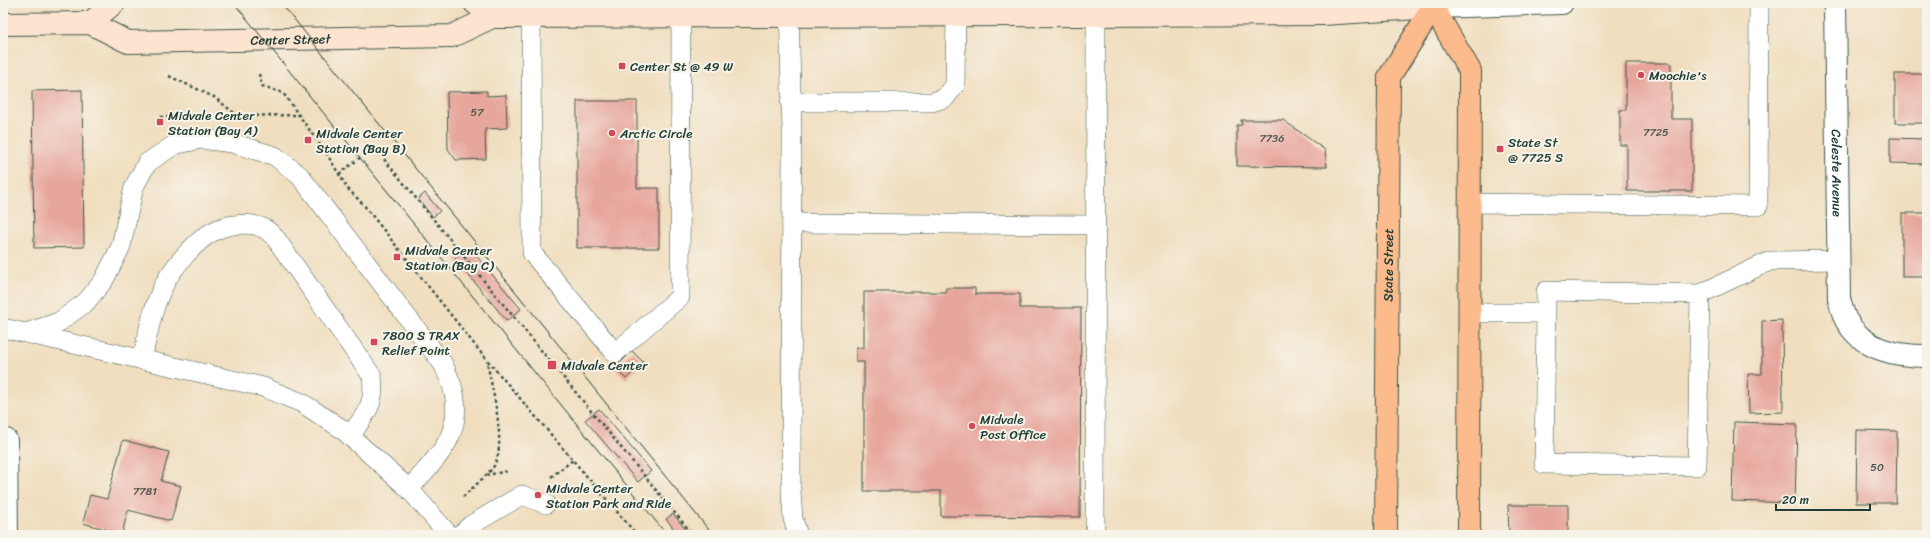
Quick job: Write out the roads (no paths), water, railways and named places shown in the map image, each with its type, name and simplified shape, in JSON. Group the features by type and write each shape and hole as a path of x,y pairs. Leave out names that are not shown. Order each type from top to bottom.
{"main road":[{"path":"90,23 114,3"},
{"path":"475,3 492,17"},
{"path":"1433,5 1470,71 1468,535"},
{"name":"Center Street","path":"3,24 90,23 128,42 452,36 492,17 691,11 872,9 956,15 984,9 1051,9 1096,14 1256,8 1322,14 1433,5"},
{"name":"State Street","path":"1386,535 1389,76 1433,5"}],"street":[{"path":"1433,5 1562,3"},
{"name":"Celeste Avenue","path":"1835,3 1839,299 1846,320 1860,336 1876,349 1897,355 1927,356"},
{"path":"6,440 7,535"}],"lane":[{"path":"1470,203 1758,206 1760,3"},
{"path":"789,9 792,223 791,491 793,519 798,535"},
{"path":"531,17 532,253 615,353 680,297 691,11"},
{"path":"1095,535 1096,14"},
{"path":"790,102 932,102 945,98 955,86 956,15"},
{"path":"26,333 59,322 86,302 104,280 121,246 134,187 147,163 174,145 200,139 232,143 275,156 300,176 443,364 454,393 455,423 445,449 409,488"},
{"path":"792,223 1095,225"},
{"path":"142,360 153,310 165,284 181,259 212,232 231,226 252,224 266,229 276,239 372,376 374,391 370,408 350,436"},
{"path":"1700,294 1697,466 1544,464 1546,291 1700,294 1770,260 1838,260"},
{"path":"1470,313 1546,313"},
{"path":"3,328 263,387 302,402 350,436 409,488 449,535"},
{"path":"460,535 470,525 522,495 546,504"}],"tram line":[{"path":"234,3 667,535"},
{"path":"281,3 713,535"}],"place":[{"name":"Center St @ 49 W","path":"622,66"},
{"name":"Moochie's","path":"1641,75"},
{"name":"Midvale Center Station (Bay A)","path":"160,122"},
{"name":"Arctic Circle","path":"612,133"},
{"name":"Midvale Center Station (Bay B)","path":"308,140"},
{"name":"State St @ 7725 S","path":"1500,149"},
{"name":"Midvale Center Station (Bay C)","path":"397,257"},
{"name":"7800 S TRAX Relief Point","path":"374,342"},
{"name":"Midvale Center","path":"552,365"},
{"name":"Midvale Post Office","path":"972,426"},
{"name":"Midvale Center Station Park and Ride","path":"538,495"}]}
